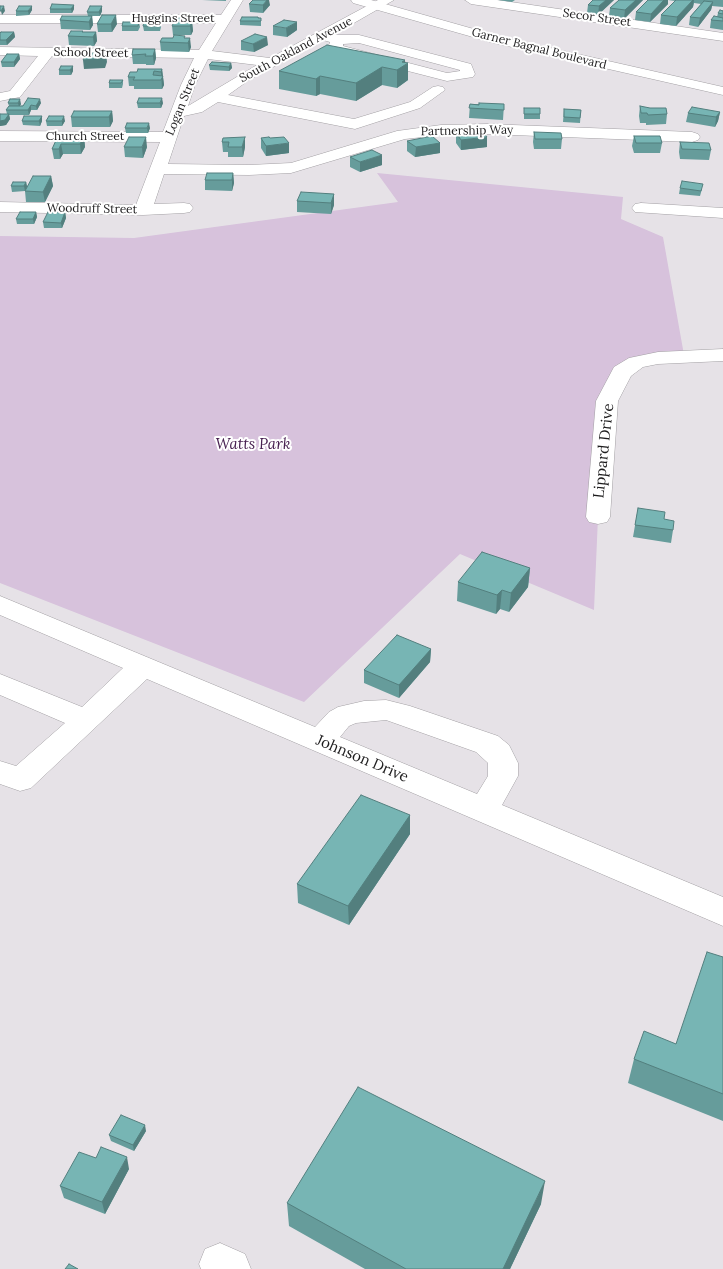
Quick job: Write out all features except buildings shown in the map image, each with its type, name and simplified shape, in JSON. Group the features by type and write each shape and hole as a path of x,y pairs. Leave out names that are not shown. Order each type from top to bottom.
{"main road":[{"name":"Logan Street","path":"143,210 188,85 203,54 237,0"},
{"name":"Garner Bagnal Boulevard","path":"357,0 383,3 499,40 723,91"},
{"name":"Secor Street","path":"471,0 553,5 568,14 723,37"},
{"path":"530,0 553,5"},
{"name":"South Oakland Avenue","path":"178,113 197,109 244,77 383,3"},
{"path":"568,14 579,5"},
{"name":"Huggins Street","path":"0,19 225,19"},
{"path":"320,56 336,44 359,39 457,64 466,67 468,74 446,76 336,44 321,36"},
{"name":"School Street","path":"0,51 203,54 271,62"},
{"path":"0,97 15,94 48,52"},
{"path":"244,77 267,82"},
{"path":"217,96 355,124 415,105 438,90"},
{"name":"Partnership Way","path":"158,170 291,168 403,134 441,130 487,129 692,137"},
{"name":"Church Street","path":"0,136 169,137"},
{"name":"Woodruff Street","path":"0,208 143,210 184,208"},
{"path":"641,208 723,212"},
{"name":"Lippard Drive","path":"598,517 607,401 622,372 636,362 658,358 723,355"},
{"name":"Johnson Drive","path":"0,606 723,912"},
{"path":"7,781 86,720 142,666"},
{"path":"0,684 86,720"},
{"path":"319,741 339,719 348,714 386,710 486,744 498,753 503,764 503,776 483,811"}],"green space":[{"name":"Watts Park","path":"377,173 623,197 621,219 663,237 684,355 622,372 598,517 594,610 460,554 304,702 0,583 0,236 134,238 398,202"}]}
